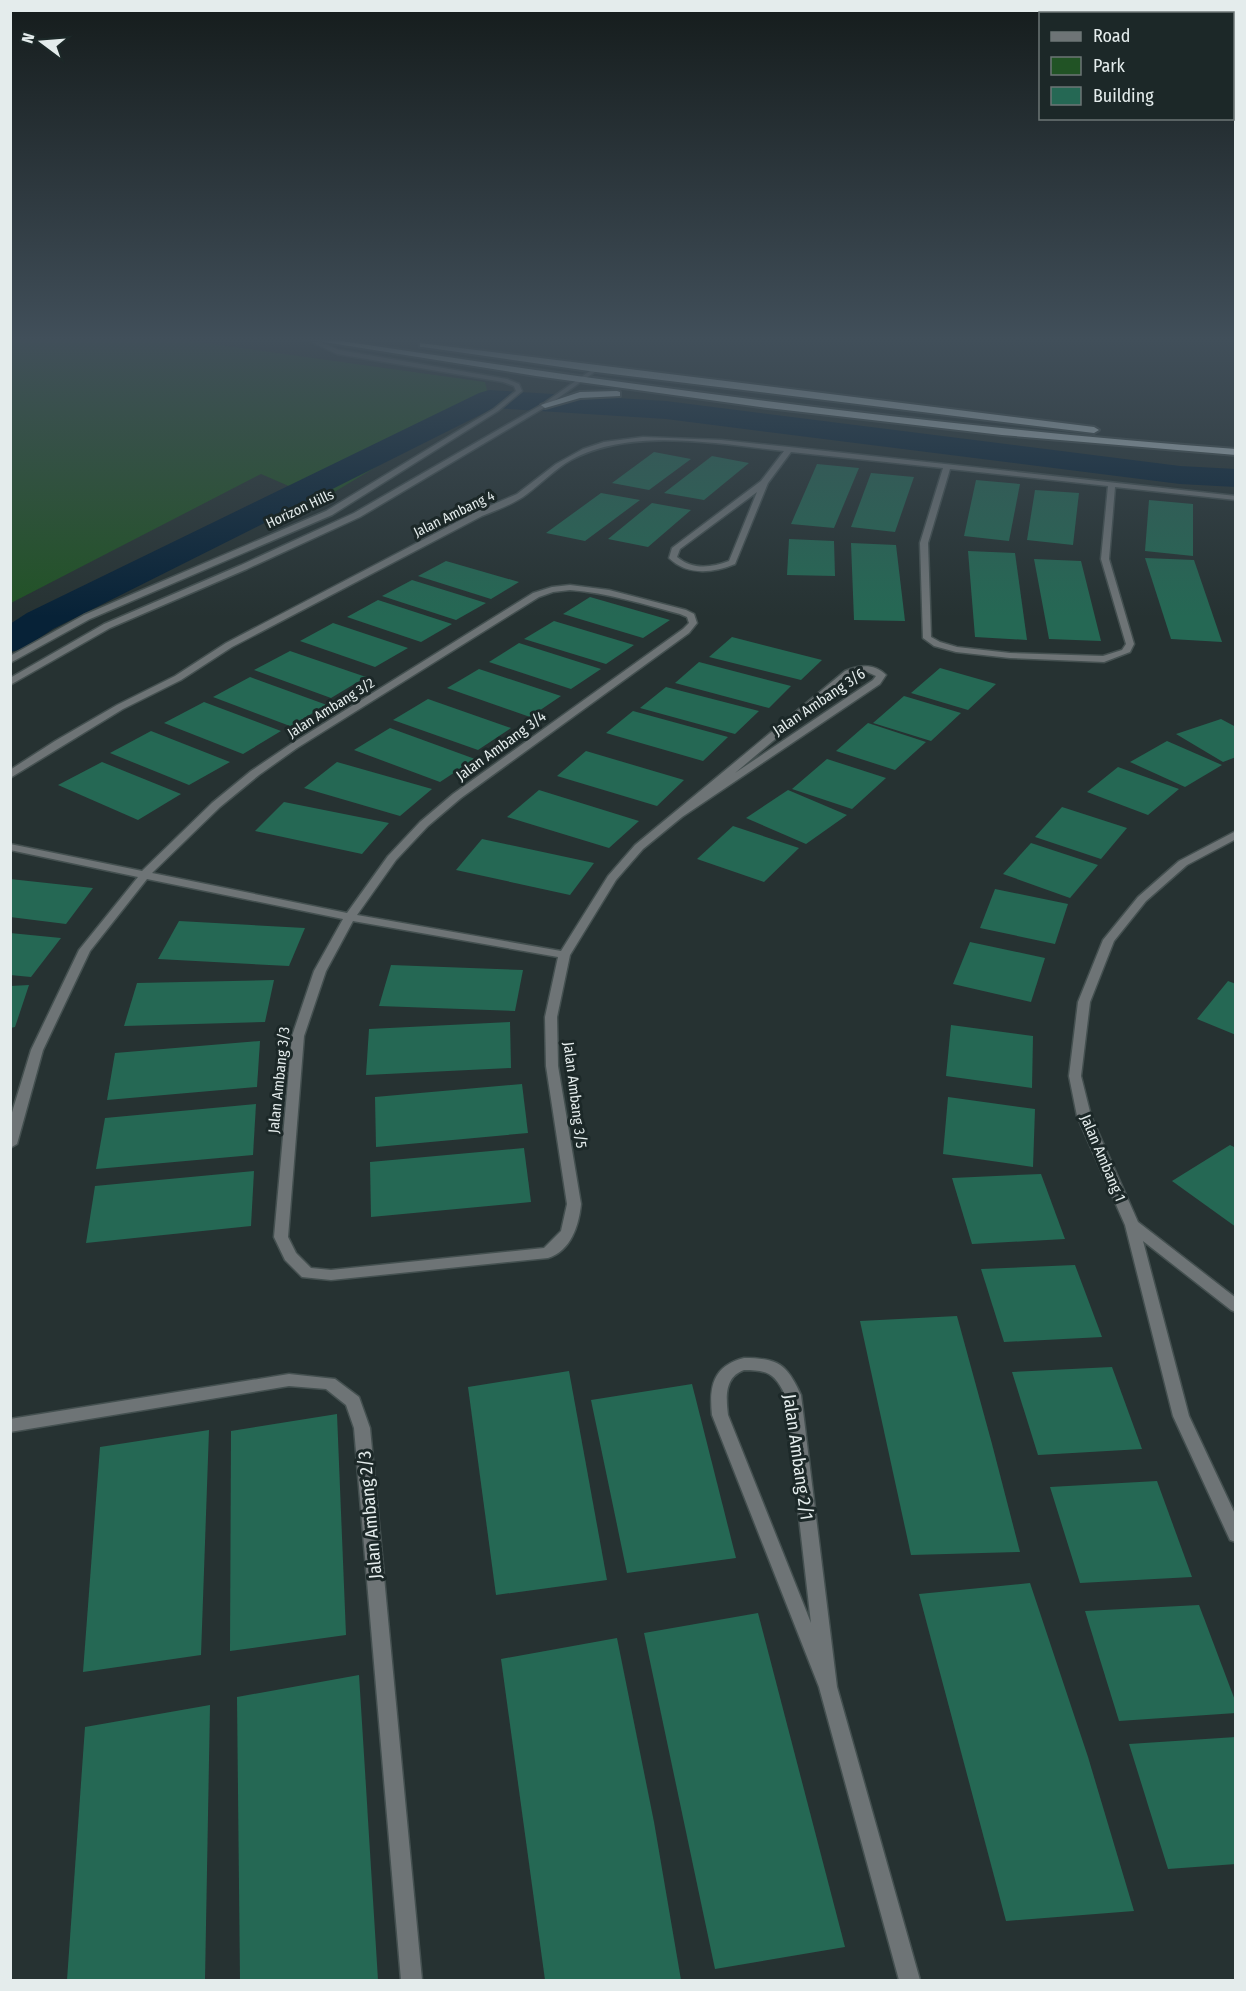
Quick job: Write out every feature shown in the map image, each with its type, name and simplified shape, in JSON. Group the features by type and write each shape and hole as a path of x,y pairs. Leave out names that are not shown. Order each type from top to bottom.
{"highway":[{"path":"988,431 1236,452"},
{"path":"1097,431 1236,441"}],"street":[{"name":"Horizon Hills","path":"10,660 87,617 329,513 462,431"},
{"name":"Horizon Hills","path":"10,682 107,626 357,515 501,431"},
{"name":"Jalan Ambang 4","path":"10,775 120,706 178,678 229,645 479,514 514,500 553,469 582,451 628,440 670,439 789,449 1236,498"},
{"path":"764,483 676,548 673,558 679,564 691,568 723,567 732,562 764,483 789,449"},
{"path":"947,467 924,543 927,638 941,647 955,651 1104,659 1126,652 1130,644 1105,560 1112,485"},
{"name":"Jalan Ambang 3/2","path":"10,1144 37,1050 85,950 146,873 216,805 255,773 294,746 548,589 582,587 683,612 691,616 693,623"},
{"name":"Jalan Ambang 3/4","path":"350,917 392,858 432,817 457,796 686,631 693,623"},
{"name":"Jalan Ambang 3/6","path":"564,955 612,878 639,847 848,673 856,668 866,668 881,675 877,682 678,815"},
{"name":"Jalan Ambang 1","path":"1236,834 1183,863 1142,898 1108,940 1084,1002 1075,1076 1084,1116 1132,1225 1181,1416 1236,1535"},
{"path":"10,847 146,873 350,917 564,955"},
{"name":"Jalan Ambang 3/3","path":"350,917 320,971 298,1036 281,1237 290,1256 307,1273 331,1275 548,1253 565,1239"},
{"name":"Jalan Ambang 3/5","path":"564,955 551,1017 552,1066 574,1204 573,1222 565,1239"},
{"name":"Jalan Ambang 1","path":"1132,1225 1236,1306"},
{"name":"Jalan Ambang 2/1","path":"828,1687 793,1395 783,1374 763,1365 742,1362 726,1372 717,1393 720,1415 828,1687 910,1980"},
{"name":"Jalan Ambang 2/3","path":"10,1426 289,1380 329,1383 353,1401 362,1428 412,1980"}],"green space":[{"path":"11,431 436,431 321,500 261,474 11,603"}],"building":[{"path":"654,452 691,459 649,490 612,483"},
{"path":"712,456 749,463 704,500 664,493"},
{"path":"817,464 859,468 834,528 791,524"},
{"path":"871,473 914,477 895,532 851,527"},
{"path":"976,480 1020,484 1009,541 964,536"},
{"path":"1035,490 1079,493 1073,545 1027,540"},
{"path":"601,493 640,500 585,541 546,533"},
{"path":"1149,500 1193,504 1193,556 1145,551"},
{"path":"652,503 691,510 648,547 608,539"},
{"path":"789,539 834,541 835,576 787,575"},
{"path":"851,543 896,545 905,621 854,620"},
{"path":"968,551 1015,553 1027,640 975,637"},
{"path":"1145,558 1194,560 1222,642 1171,639"},
{"path":"1034,559 1081,561 1101,641 1049,639"},
{"path":"446,561 519,582 491,599 418,576"},
{"path":"412,580 486,603 456,620 382,596"},
{"path":"590,597 670,620 643,638 563,614"},
{"path":"378,600 452,624 421,642 347,617"},
{"path":"554,621 634,645 606,664 524,639"},
{"path":"333,623 408,648 375,667 300,641"},
{"path":"732,637 822,660 801,680 709,657"},
{"path":"519,643 601,669 571,689 489,662"},
{"path":"290,651 366,677 331,698 254,670"},
{"path":"699,662 791,686 769,708 675,683"},
{"path":"940,668 996,684 968,710 911,693"},
{"path":"479,669 561,696 530,717 447,688"},
{"path":"250,677 327,705 290,726 213,697"},
{"path":"666,687 759,711 735,734 640,708"},
{"path":"904,696 961,713 931,741 873,723"},
{"path":"428,699 511,728 478,750 393,720"},
{"path":"204,702 281,731 243,754 164,723"},
{"path":"633,711 728,737 703,761 606,733"},
{"path":"1221,719 1236,727 1236,757 1223,762 1176,734"},
{"path":"868,723 926,742 895,770 836,751"},
{"path":"390,728 475,759 440,782 354,750"},
{"path":"151,731 230,762 189,785 110,753"},
{"path":"1167,741 1222,765 1185,787 1130,762"},
{"path":"586,751 684,780 657,806 557,776"},
{"path":"827,759 886,778 852,809 792,789"},
{"path":"102,762 181,794 138,820 58,785"},
{"path":"337,762 432,789 400,816 304,788"},
{"path":"1118,767 1179,789 1148,815 1087,792"},
{"path":"539,790 639,821 609,848 507,817"},
{"path":"788,790 847,815 806,844 746,818"},
{"path":"284,802 389,823 362,854 255,831"},
{"path":"1062,807 1127,828 1101,859 1035,837"},
{"path":"733,826 799,848 764,882 697,859"},
{"path":"482,839 594,863 570,895 456,870"},
{"path":"1031,843 1098,865 1070,898 1003,874"},
{"path":"10,879 93,888 66,924 10,917"},
{"path":"995,889 1068,904 1055,944 980,928"},
{"path":"179,921 305,928 289,966 158,959"},
{"path":"10,933 61,938 31,977 10,975"},
{"path":"970,942 1045,958 1031,1002 953,984"},
{"path":"391,965 523,970 515,1011 379,1006"},
{"path":"274,980 265,1022 124,1026 137,983"},
{"path":"1228,981 1236,984 1236,1035 1197,1019"},
{"path":"29,985 15,1027 10,1028 10,986"},
{"path":"510,1022 511,1068 366,1075 369,1029"},
{"path":"951,1025 1033,1036 1032,1088 946,1076"},
{"path":"260,1041 257,1087 107,1100 115,1053"},
{"path":"522,1084 528,1133 376,1147 375,1097"},
{"path":"948,1097 1035,1109 1033,1167 943,1154"},
{"path":"256,1104 253,1155 96,1169 105,1118"},
{"path":"1230,1145 1236,1148 1236,1227 1172,1181"},
{"path":"524,1148 531,1202 371,1217 370,1162"},
{"path":"254,1171 251,1226 86,1243 95,1186"},
{"path":"1041,1174 1065,1239 972,1244 952,1178"},
{"path":"1075,1265 1102,1337 1004,1342 981,1269"},
{"path":"957,1316 1020,1552 911,1555 860,1321"},
{"path":"1112,1367 1142,1449 1038,1455 1012,1372"},
{"path":"569,1371 607,1580 496,1595 468,1387"},
{"path":"692,1384 736,1558 627,1573 591,1400"},
{"path":"337,1414 346,1635 230,1651 231,1431"},
{"path":"209,1430 201,1655 83,1672 100,1447"},
{"path":"1157,1481 1192,1577 1080,1583 1050,1487"},
{"path":"1030,1583 1088,1757 1134,1911 1006,1921 919,1594"},
{"path":"1199,1605 1236,1703 1236,1713 1119,1721 1085,1611"},
{"path":"758,1613 845,1947 715,1969 644,1633"},
{"path":"617,1638 654,1822 681,1980 545,1980 501,1659"},
{"path":"359,1675 378,1980 240,1980 237,1697"},
{"path":"210,1705 205,1980 67,1980 85,1727"},
{"path":"1236,1737 1236,1864 1168,1869 1129,1744"}],"waterway":[{"path":"10,641 40,621 424,431"},
{"path":"831,431 1180,475 1236,478"}]}
